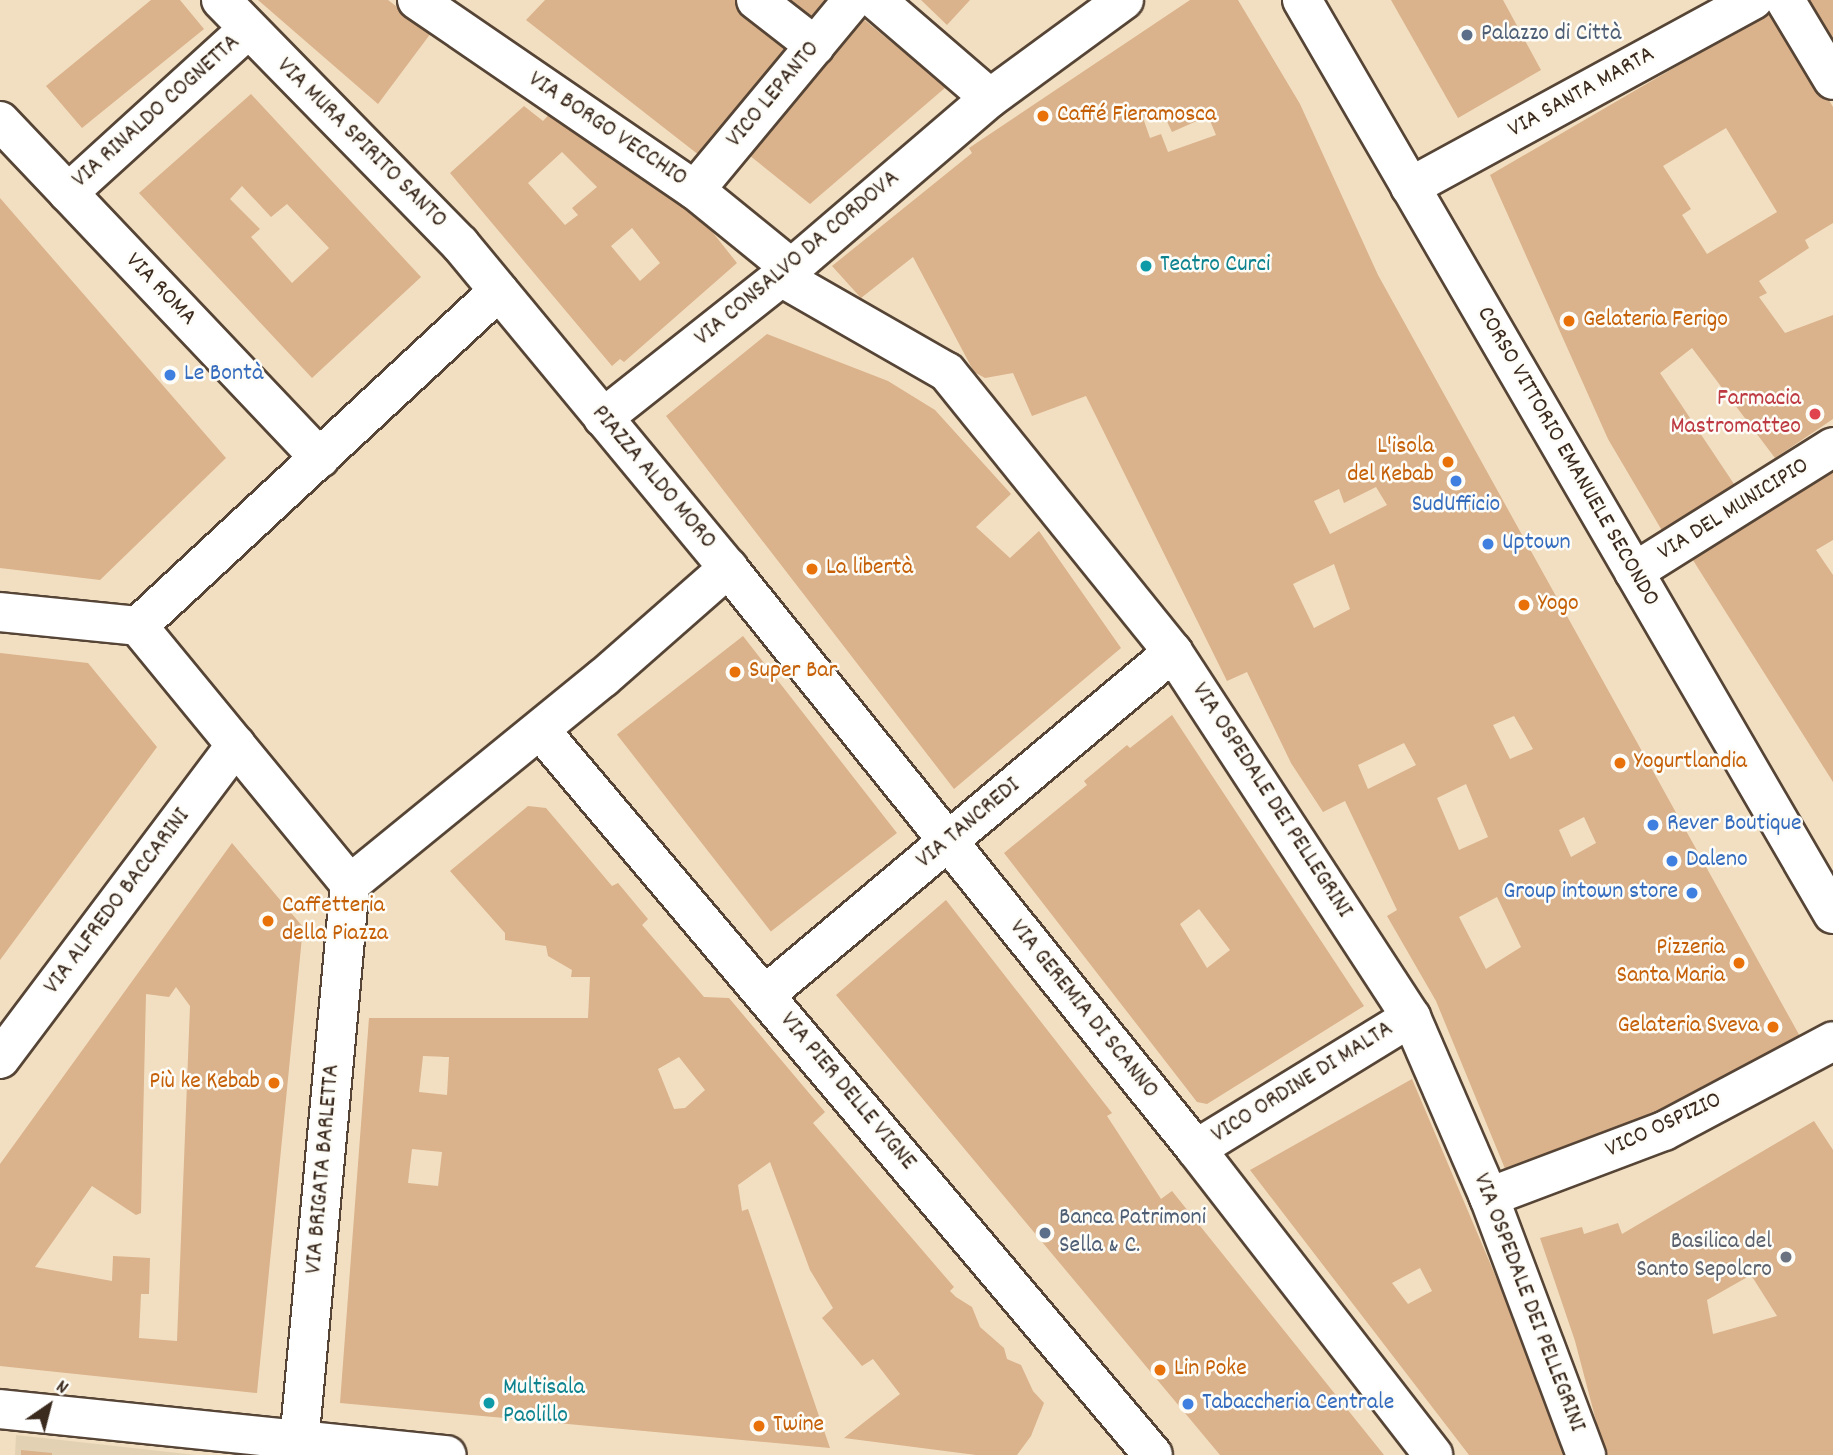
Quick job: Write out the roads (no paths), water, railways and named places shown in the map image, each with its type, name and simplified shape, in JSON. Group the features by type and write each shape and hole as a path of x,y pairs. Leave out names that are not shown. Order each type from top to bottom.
{"street":[{"name":"VIA MURA SPIRITO SANTO","path":"221,0 247,30 406,186 499,291"},
{"path":"756,0 815,46"},
{"name":"VICO LEPANTO","path":"695,190 853,0"},
{"path":"876,0 990,98"},
{"name":"VIA CONSALVO DA CORDOVA","path":"603,418 786,273 990,98 1124,0"},
{"name":"CORSO VITTORIO EMANUELE SECONDO","path":"1302,0 1833,914"},
{"name":"VIA SANTA MARTA","path":"1410,187 1753,0"},
{"path":"1785,0 1833,80"},
{"name":"VIA BORGO VECCHIO","path":"436,6 695,190 786,273"},
{"name":"VIA RINALDO COGNETTA","path":"68,193 247,30"},
{"name":"VIA ROMA","path":"0,121 320,458"},
{"name":"VIA OSPEDALE DEI PELLEGRINI","path":"786,273 947,372 1173,652 1411,1017 1489,1197 1586,1455"},
{"path":"138,626 499,291"},
{"name":"PIAZZA ALDO MORO","path":"350,884 540,730 728,568 499,291"},
{"name":"VIA DEL MUNICIPIO","path":"1634,572 1833,447"},
{"name":"VIA GEREMIA DI SCANNO","path":"728,568 1196,1149 1433,1455"},
{"path":"0,612 138,626 350,884"},
{"name":"VIA TANCREDI","path":"765,995 1173,652"},
{"name":"VIA PIER DELLE VIGNE","path":"540,730 1153,1455"},
{"name":"VIA ALFREDO BACCARINI","path":"0,1059 236,745"},
{"name":"VIA BRIGATA BARLETTA","path":"299,1447 350,884"},
{"name":"VICO ORDINE DI MALTA","path":"1196,1149 1411,1017"},
{"name":"VICO OSPIZIO","path":"1489,1197 1664,1131 1833,1041"},
{"path":"0,1409 299,1447 447,1455"}],"place":[{"name":"Palazzo di Città","path":"1467,35"},
{"name":"Caffé Fieramosca","path":"1043,116"},
{"name":"Teatro Curci","path":"1146,266"},
{"name":"Gelateria Ferigo","path":"1569,321"},
{"name":"Le Bontà","path":"170,375"},
{"name":"Farmacia Mastromatteo","path":"1815,414"},
{"name":"L'isola del Kebab","path":"1448,462"},
{"name":"SudUfficio","path":"1456,481"},
{"name":"Uptown","path":"1488,544"},
{"name":"La libertà","path":"812,569"},
{"name":"Yogo","path":"1524,605"},
{"name":"Super Bar","path":"735,672"},
{"name":"Yogurtlandia","path":"1620,763"},
{"name":"Rever Boutique","path":"1653,825"},
{"name":"Daleno","path":"1672,861"},
{"name":"Group intown store","path":"1692,893"},
{"name":"Caffetteria della Piazza","path":"268,921"},
{"name":"Pizzeria Santa Maria","path":"1739,963"},
{"name":"Gelateria Sveva","path":"1773,1027"},
{"name":"Più ke Kebab","path":"274,1083"},
{"name":"Banca Patrimoni Sella & C.","path":"1045,1233"},
{"name":"Basilica del Santo Sepolcro","path":"1786,1257"},
{"name":"Lin Poke","path":"1160,1370"},
{"name":"Multisala Paolillo","path":"489,1403"},
{"name":"Tabaccheria Centrale","path":"1188,1404"},
{"name":"Twine","path":"759,1426"}]}
